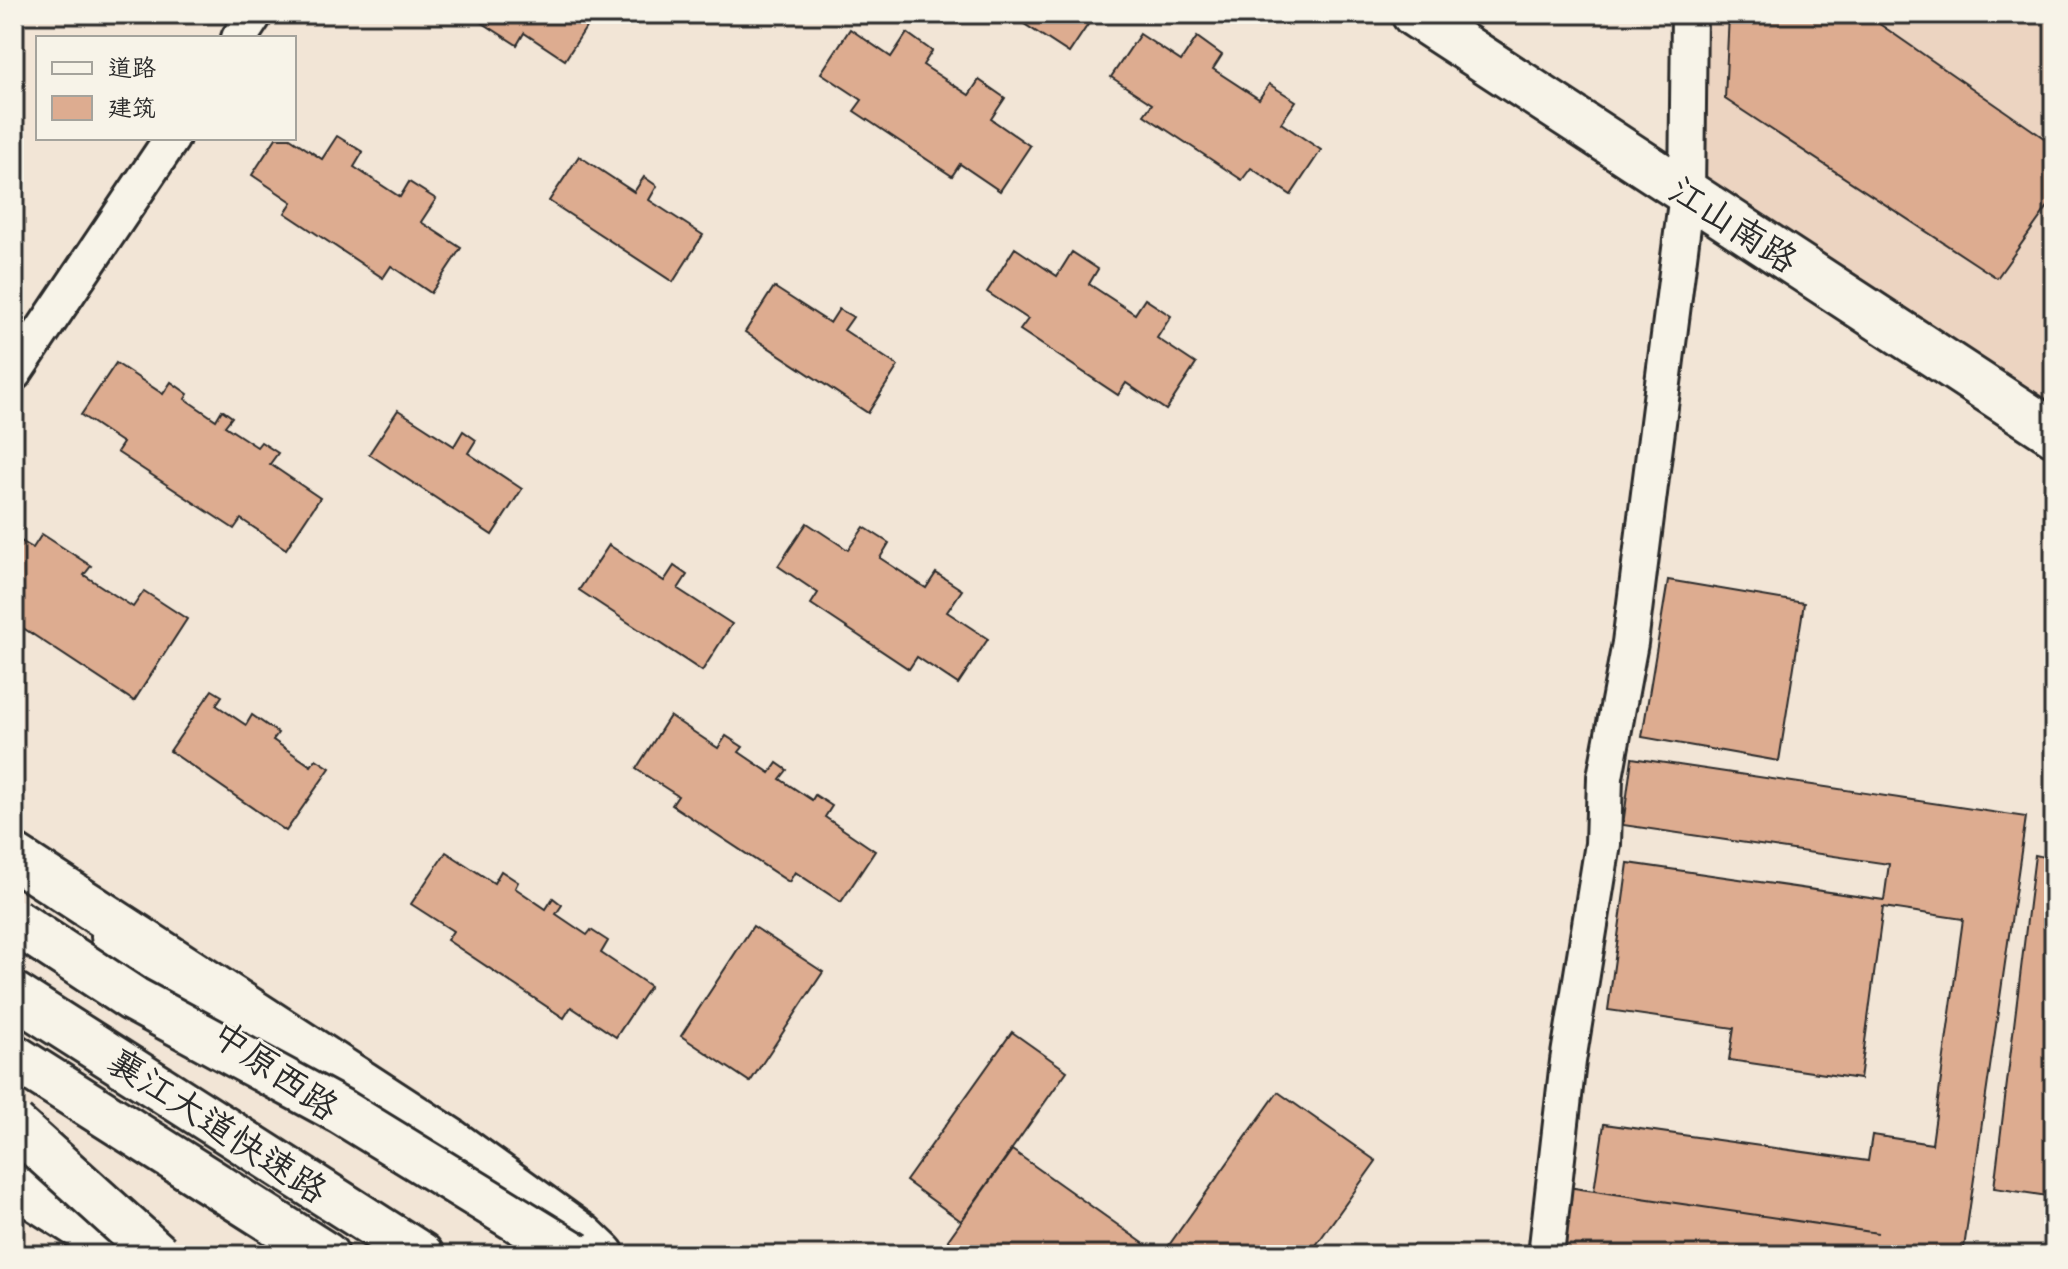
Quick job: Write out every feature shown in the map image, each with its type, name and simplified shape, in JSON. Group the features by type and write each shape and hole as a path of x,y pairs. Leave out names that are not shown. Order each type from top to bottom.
{"main road":[{"name":"江山南路","path":"1414,14 2054,433"},
{"path":"14,857 449,1140 582,1236 602,1255"},
{"name":"中原西路","path":"14,864 87,910 233,1047 555,1255"},
{"path":"14,921 133,999 342,1112 575,1255"},
{"name":"襄江大道快速路","path":"14,995 421,1255"},
{"name":"襄江大道快速路","path":"14,1057 326,1255"},
{"path":"14,1125 158,1255"},
{"path":"14,1161 186,1255"},
{"path":"14,1184 125,1255"}],"street":[{"path":"240,36 255,14"},
{"path":"1546,1255 1568,1061 1603,844 1605,777 1630,643 1687,194 1689,14"},
{"path":"14,373 171,140"}],"shaded area":[{"path":"1689,14 2054,14 2054,433 1687,194"}],"building":[{"path":"469,14 594,15 565,60 524,33 517,45"},
{"path":"1009,14 1095,14 1069,53"},
{"path":"1729,14 1865,14 2054,145 2054,198 1997,278 1725,99"},
{"path":"850,29 891,57 907,33 932,51 923,65 969,95 979,80 1005,98 991,119 1030,146 1000,191 960,164 952,176 854,111 862,100 821,73"},
{"path":"1140,34 1181,61 1197,37 1222,55 1213,69 1259,99 1269,84 1296,101 1281,123 1321,150 1291,195 1251,168 1242,180 1144,115 1152,104 1111,77"},
{"path":"337,136 363,152 354,167 400,197 409,182 436,199 421,222 461,248 431,293 391,266 383,278 285,213 292,202 252,175 275,140 293,140 322,159"},
{"path":"579,156 634,192 644,177 657,186 649,200 703,235 673,282 549,201"},
{"path":"1015,248 1057,276 1072,252 1098,269 1089,284 1135,314 1145,299 1171,316 1157,338 1196,364 1166,410 1126,383 1118,395 1020,330 1028,319 987,292"},
{"path":"774,287 830,323 839,309 853,317 844,330 898,366 868,413 745,332"},
{"path":"116,363 163,394 171,382 188,394 185,399 216,420 222,410 232,417 225,426 257,447 261,442 278,453 270,464 320,498 286,549 241,519 234,529 117,452 123,443 81,415"},
{"path":"398,410 454,446 463,431 476,440 468,453 522,489 492,535 369,454"},
{"path":"807,523 848,550 864,527 889,543 880,558 926,588 936,573 962,590 947,612 988,639 958,684 917,657 909,669 811,604 818,593 778,566"},
{"path":"42,534 91,566 84,575 133,607 144,591 187,619 134,701 14,622 14,551 21,541 33,548"},
{"path":"609,545 664,581 674,566 687,575 678,589 732,624 702,671 579,590"},
{"path":"1668,580 1804,603 1779,761 1642,737"},
{"path":"212,690 222,696 216,705 246,725 252,715 278,733 273,740 311,766 316,759 330,768 286,831 170,751"},
{"path":"670,716 718,748 726,736 743,747 739,752 770,773 777,763 787,770 780,779 812,800 815,795 832,806 825,817 875,851 841,902 795,872 789,882 672,805 678,796 636,769"},
{"path":"1632,758 2026,817 1963,1255 1557,1255 1567,1187 1594,1191 1604,1124 1868,1161 1872,1135 1932,1144 1963,919 1883,907 1860,1079 1729,1060 1734,1028 1608,1010 1628,863 1884,900 1889,864 1623,825"},
{"path":"446,852 494,883 501,871 518,882 515,888 546,909 553,898 562,905 556,914 587,935 591,930 608,941 601,953 650,986 616,1037 571,1007 564,1018 447,940 453,931 411,904"},
{"path":"2035,855 2054,859 2054,1197 1994,1188"},
{"path":"753,926 823,972 750,1082 681,1036"},
{"path":"1012,1032 1067,1071 961,1221 906,1181"},
{"path":"1278,1092 1376,1161 1309,1255 1162,1255"},
{"path":"1012,1150 1160,1255 969,1255 948,1240"}]}
